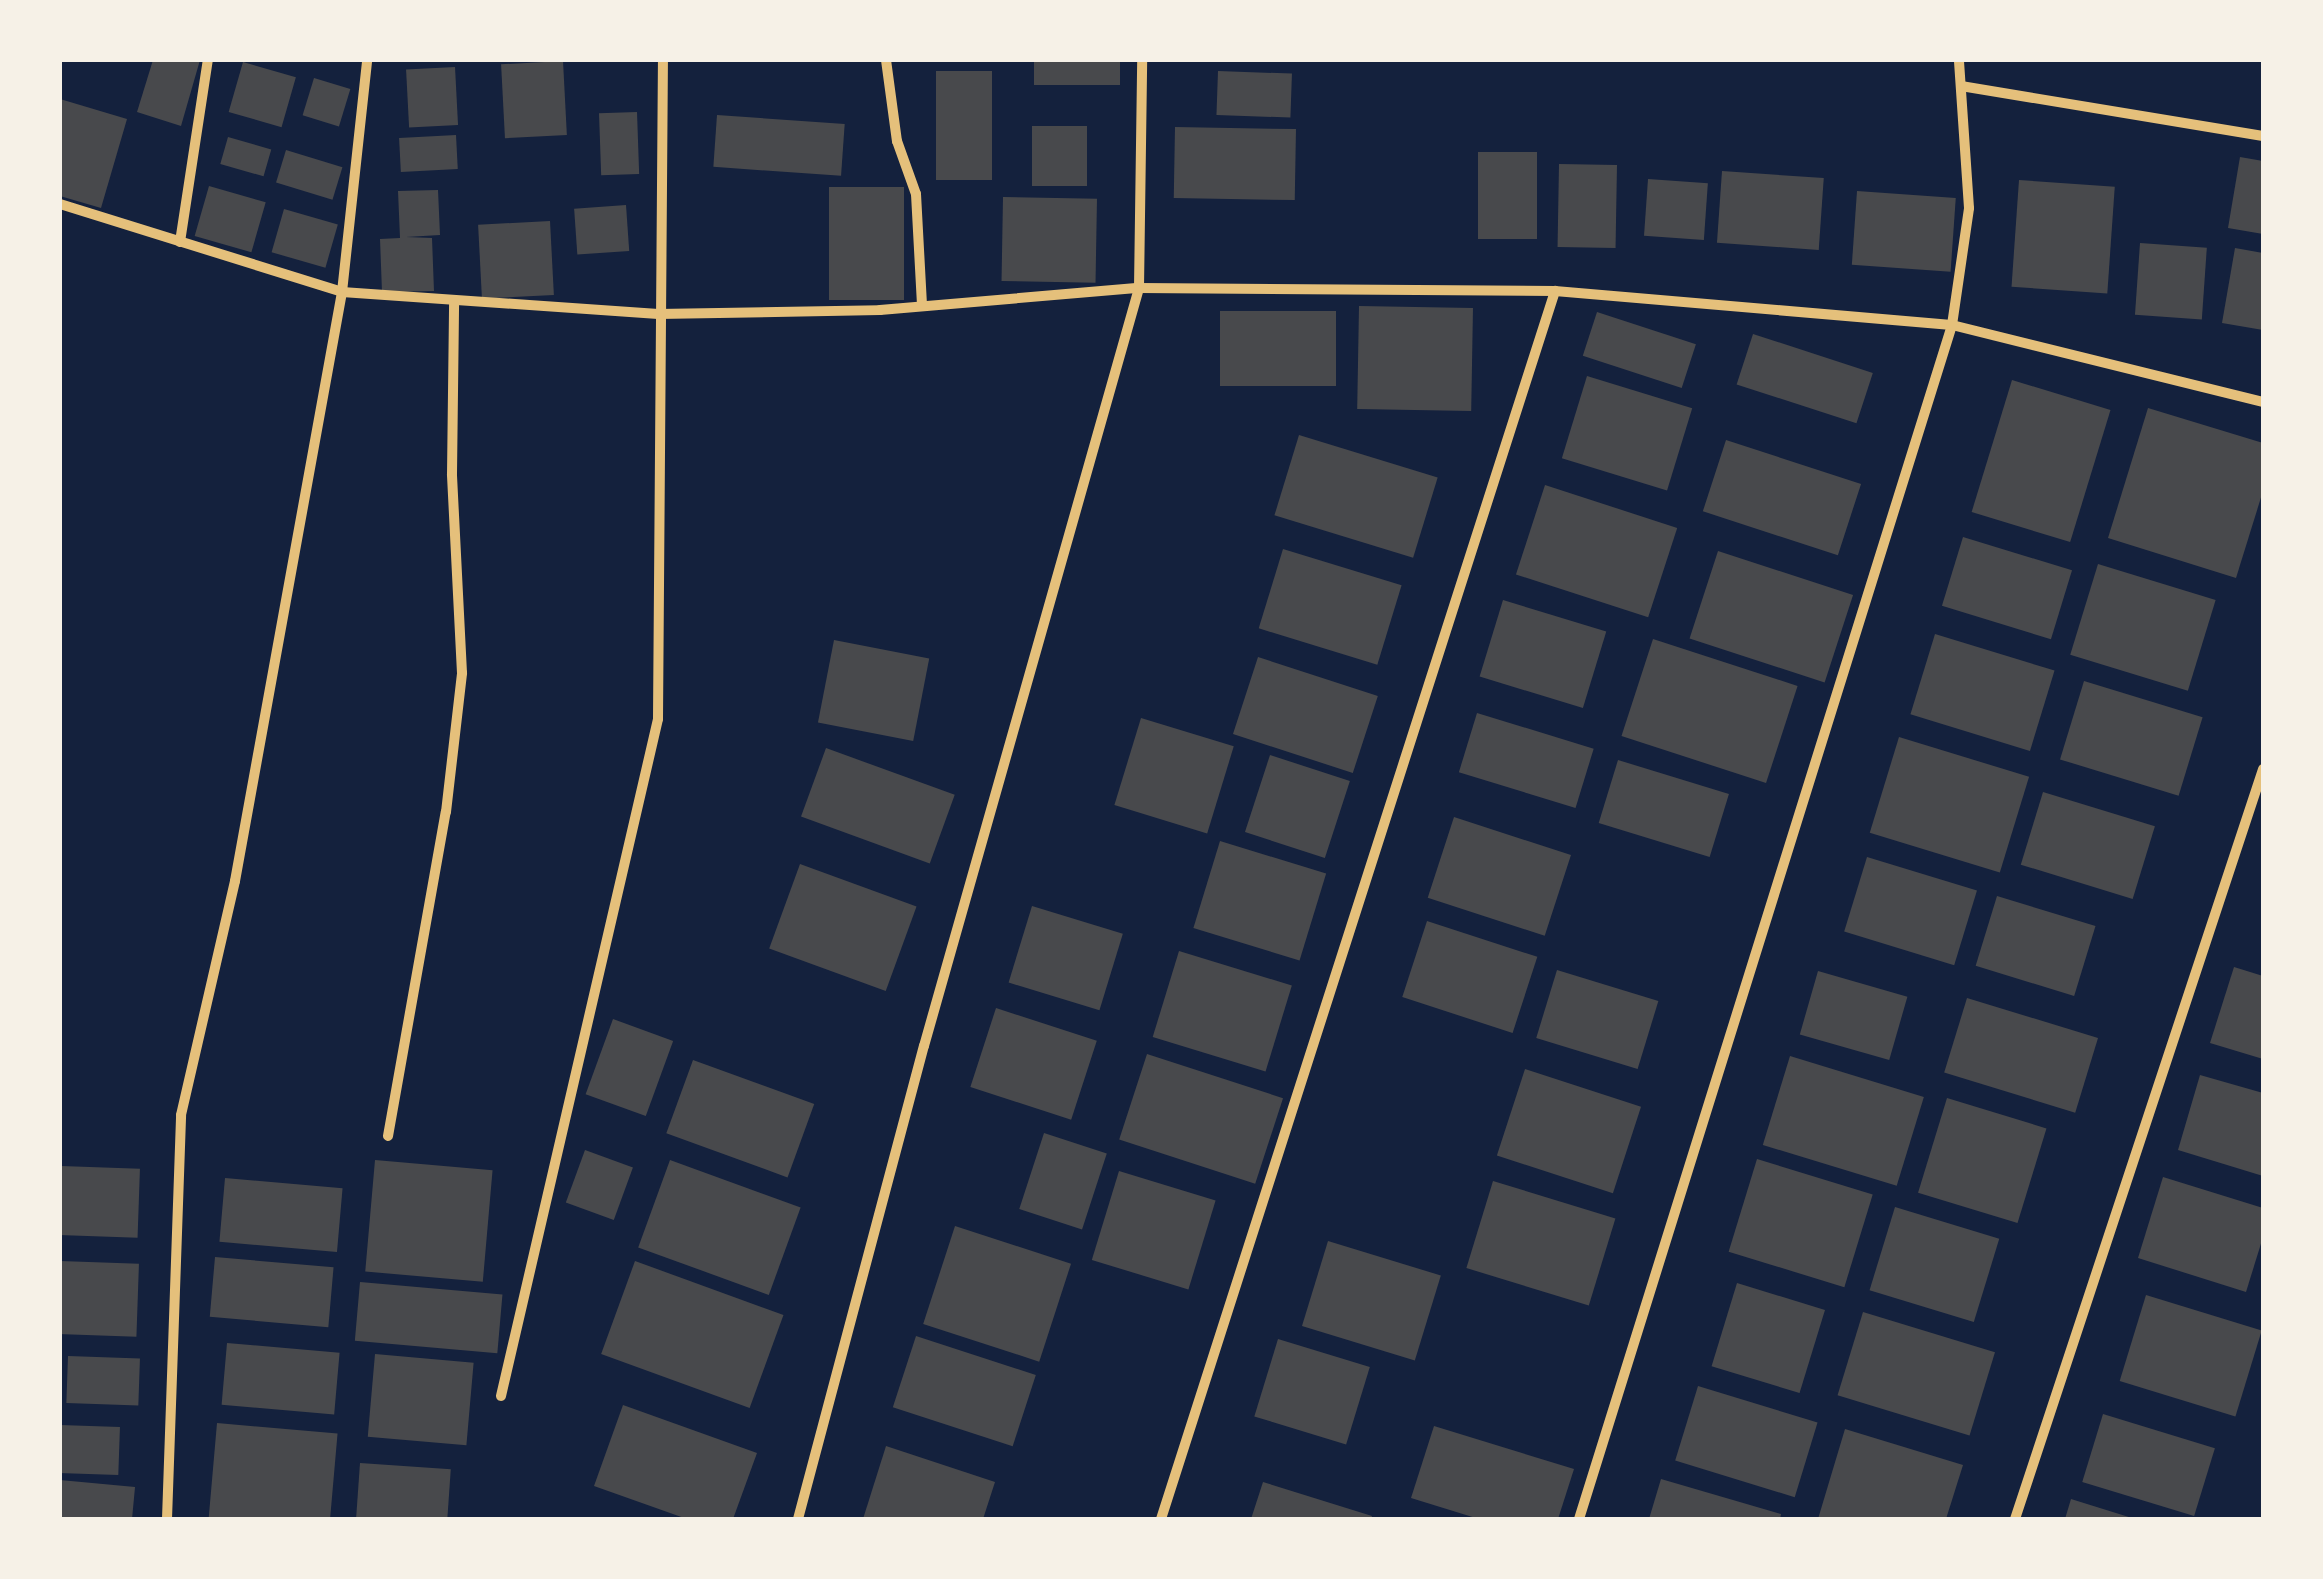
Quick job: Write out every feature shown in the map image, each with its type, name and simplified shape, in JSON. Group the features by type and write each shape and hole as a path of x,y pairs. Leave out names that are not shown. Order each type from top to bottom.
{"street":[{"path":"180,242 208,60"},
{"path":"167,1519 182,1116 235,881 342,292 367,60"},
{"path":"500,1396 658,720 658,314 663,60"},
{"path":"886,60 897,141 916,194 922,306"},
{"path":"798,1519 924,1046 1139,288 1142,60"},
{"path":"1578,1519 1952,324 1969,208 1960,60"},
{"path":"1961,86 2263,136"},
{"path":"60,204 342,292 658,314 922,306 1139,288 1556,290 1952,324 2263,402"},
{"path":"1161,1519 1556,290"},
{"path":"388,1136 446,812 462,673 454,300"},
{"path":"2015,1519 2263,769"}],"building":[{"path":"153,60 200,60 181,126 137,112"},
{"path":"1034,60 1120,60 1120,85 1034,85"},
{"path":"563,61 567,135 505,138 501,64"},
{"path":"243,62 296,77 282,127 229,112"},
{"path":"455,67 458,125 409,127 406,70"},
{"path":"936,71 992,71 992,180 936,180"},
{"path":"1218,71 1292,74 1290,118 1216,115"},
{"path":"314,78 350,89 339,126 303,115"},
{"path":"60,99 127,119 101,208 60,196"},
{"path":"637,112 639,174 601,175 599,113"},
{"path":"717,115 845,124 841,176 713,167"},
{"path":"1032,126 1087,126 1087,186 1032,186"},
{"path":"1175,127 1296,129 1295,200 1174,198"},
{"path":"456,135 458,169 401,172 399,138"},
{"path":"228,137 271,149 264,176 220,164"},
{"path":"286,150 342,167 332,200 276,183"},
{"path":"1478,152 1537,152 1537,239 1478,239"},
{"path":"2240,157 2263,161 2263,234 2228,228"},
{"path":"1559,164 1617,165 1616,248 1558,247"},
{"path":"1722,171 1824,178 1819,250 1717,243"},
{"path":"1648,179 1708,183 1704,240 1644,236"},
{"path":"2019,180 2115,187 2107,293 2012,287"},
{"path":"209,186 266,202 251,252 195,236"},
{"path":"829,187 904,187 904,300 829,300"},
{"path":"438,190 440,235 406,237 432,238 434,291 382,292 380,239 400,238 398,191"},
{"path":"1857,191 1956,198 1951,272 1852,265"},
{"path":"1003,197 1097,199 1096,283 1002,281"},
{"path":"626,205 629,251 577,255 574,209"},
{"path":"284,209 338,224 325,268 272,252"},
{"path":"550,221 554,295 482,299 478,225"},
{"path":"2140,243 2207,248 2202,319 2135,315"},
{"path":"2235,248 2263,253 2263,330 2222,323"},
{"path":"1359,306 1473,308 1471,411 1357,409"},
{"path":"1220,311 1336,311 1336,386 1220,386"},
{"path":"1597,312 1696,344 1682,388 1583,356"},
{"path":"1753,334 1873,373 1856,423 1737,384"},
{"path":"1587,376 1692,408 1667,490 1562,458"},
{"path":"2012,380 2110,410 2070,542 1972,512"},
{"path":"2148,408 2263,443 2263,491 2236,578 2108,538"},
{"path":"1299,435 1438,477 1413,558 1274,515"},
{"path":"1726,440 1861,484 1838,555 1703,511"},
{"path":"1545,485 1677,528 1648,617 1516,574"},
{"path":"1963,537 2072,570 2051,639 1942,606"},
{"path":"1283,549 1402,585 1377,665 1259,628"},
{"path":"1718,551 1853,595 1825,682 1690,638"},
{"path":"2098,564 2216,600 2188,691 2070,655"},
{"path":"1503,600 1606,632 1583,708 1480,677"},
{"path":"1935,634 2055,671 2030,751 1910,714"},
{"path":"1653,639 1798,686 1766,783 1621,736"},
{"path":"834,640 929,659 913,741 818,722"},
{"path":"1258,657 1378,696 1353,773 1233,734"},
{"path":"2084,681 2203,717 2179,796 2060,759"},
{"path":"1477,713 1594,749 1576,808 1459,772"},
{"path":"1141,718 1234,746 1207,833 1114,805"},
{"path":"1899,737 2029,777 2000,872 1870,833"},
{"path":"826,748 955,795 930,863 801,817"},
{"path":"1270,755 1350,781 1325,858 1245,832"},
{"path":"1618,760 1729,794 1710,857 1599,823"},
{"path":"2043,792 2155,826 2133,899 2021,865"},
{"path":"1454,817 1571,855 1545,936 1428,898"},
{"path":"1220,841 1326,873 1300,960 1193,928"},
{"path":"1867,857 1977,891 1954,965 1844,932"},
{"path":"800,864 917,906 886,991 769,949"},
{"path":"1997,896 2095,926 2074,996 1976,966"},
{"path":"1032,906 1123,934 1099,1010 1009,983"},
{"path":"1427,921 1537,957 1513,1033 1402,997"},
{"path":"1179,951 1292,985 1266,1072 1153,1037"},
{"path":"2234,967 2263,976 2263,1059 2210,1043"},
{"path":"1557,970 1658,1001 1638,1069 1536,1038"},
{"path":"1818,971 1907,997 1889,1060 1800,1034"},
{"path":"1967,998 2098,1038 2075,1113 1944,1073"},
{"path":"996,1008 1097,1041 1071,1120 970,1087"},
{"path":"613,1019 673,1041 646,1116 586,1094"},
{"path":"1147,1054 1283,1098 1255,1184 1119,1140"},
{"path":"1790,1056 1924,1097 1897,1186 1763,1145"},
{"path":"693,1060 814,1104 788,1177 666,1133"},
{"path":"1525,1069 1641,1107 1613,1193 1497,1156"},
{"path":"2200,1075 2263,1093 2263,1176 2178,1150"},
{"path":"1947,1098 2046,1128 2018,1223 1918,1193"},
{"path":"1044,1133 1107,1153 1082,1229 1019,1209"},
{"path":"585,1150 633,1167 614,1220 566,1203"},
{"path":"1757,1159 1873,1194 1844,1287 1729,1252"},
{"path":"375,1160 493,1170 483,1282 365,1272"},
{"path":"670,1160 801,1208 769,1295 638,1247"},
{"path":"61,1166 140,1169 138,1238 60,1235"},
{"path":"1119,1171 1216,1201 1188,1289 1092,1260"},
{"path":"2163,1177 2263,1208 2263,1237 2246,1292 2138,1258"},
{"path":"225,1178 343,1188 337,1252 219,1242"},
{"path":"1493,1181 1615,1218 1589,1305 1466,1268"},
{"path":"1895,1207 1999,1239 1974,1322 1870,1290"},
{"path":"955,1226 1071,1264 1039,1362 923,1324"},
{"path":"1328,1241 1441,1275 1415,1361 1302,1326"},
{"path":"215,1257 334,1267 328,1327 210,1317"},
{"path":"60,1261 139,1264 136,1337 60,1334"},
{"path":"635,1261 783,1315 750,1408 601,1354"},
{"path":"360,1282 502,1294 497,1353 355,1341"},
{"path":"1737,1283 1825,1310 1800,1393 1712,1366"},
{"path":"2146,1295 2262,1330 2235,1416 2120,1381"},
{"path":"1863,1312 1995,1352 1970,1436 1838,1395"},
{"path":"916,1336 1036,1375 1013,1446 893,1407"},
{"path":"1278,1339 1370,1367 1346,1445 1254,1416"},
{"path":"227,1343 340,1353 334,1415 222,1405"},
{"path":"375,1354 474,1363 466,1445 368,1437"},
{"path":"68,1356 140,1359 138,1405 66,1403"},
{"path":"1698,1386 1818,1423 1795,1497 1675,1461"},
{"path":"623,1405 757,1453 733,1519 687,1519 594,1486"},
{"path":"2103,1414 2215,1448 2194,1516 2082,1482"},
{"path":"217,1423 338,1434 330,1519 209,1519"},
{"path":"60,1425 120,1427 118,1475 60,1473"},
{"path":"1434,1426 1574,1469 1558,1519 1479,1519 1411,1498"},
{"path":"1845,1429 1963,1465 1946,1519 1818,1519"},
{"path":"886,1446 995,1482 983,1519 863,1519"},
{"path":"360,1463 451,1469 447,1519 356,1519"},
{"path":"1661,1479 1781,1514 1780,1519 1649,1519"},
{"path":"60,1480 135,1487 132,1519 60,1519"},
{"path":"1263,1482 1372,1516 1251,1519"},
{"path":"2071,1499 2132,1518 2132,1519 2065,1519"}]}
